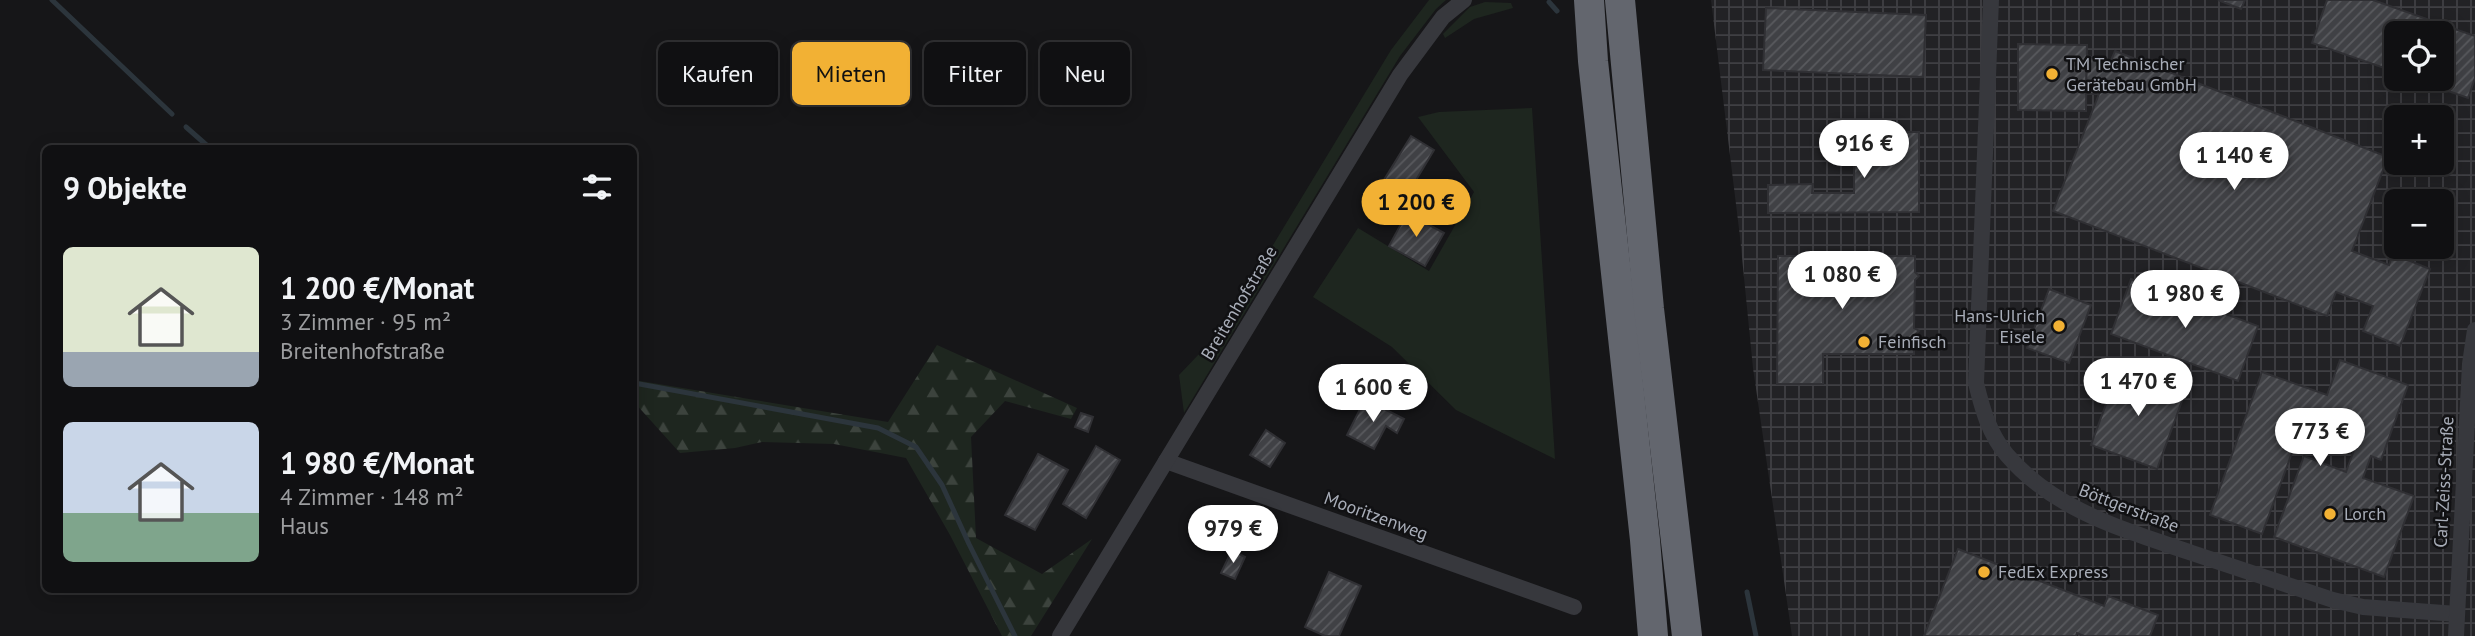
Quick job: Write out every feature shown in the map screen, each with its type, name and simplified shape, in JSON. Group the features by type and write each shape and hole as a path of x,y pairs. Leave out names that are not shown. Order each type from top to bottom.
{"highway":[{"path":"1589,0 1593,61 1653,636"},
{"path":"1620,0 1649,309 1687,636"}],"street":[{"name":"Breitenhofstraße","path":"1060,636 1400,75 1443,17 1464,0"},
{"name":"Böttgerstraße","path":"1991,0 1976,383 1986,420 2006,454 2038,486 2068,506 2100,521 2333,600 2363,607 2456,614"},
{"name":"Carl-Zeiss-Straße","path":"2456,636 2470,364 2475,330"},
{"name":"Mooritzenweg","path":"1166,461 1574,607"}],"shaded area":[{"path":"1711,0 2475,0 2475,636 1792,636 1753,368"}],"green space":[{"path":"1429,0 1446,0 1400,56 1184,413 1179,375 1221,331 1391,50"},
{"path":"1485,2 1511,3 1513,8 1474,19 1445,38 1443,34 1470,7"},
{"path":"1532,108 1555,459 1456,410 1392,347 1313,297 1358,228 1429,271 1474,192 1418,117 1439,112"},
{"path":"937,345 1077,408 1071,419 1005,401 971,437 976,538 1042,574 1092,539 1031,636 1002,636 950,535 906,458 834,444 762,442 735,448 680,453 637,405 637,380 888,422"}],"building":[{"path":"2218,0 2245,0 2241,9"},
{"path":"2327,0 2373,0 2432,21 2384,21 2384,68 2312,43"},
{"path":"1766,8 1926,15 1923,77 1763,70"},
{"path":"2454,29 2475,36 2475,78 2468,98 2448,91 2454,91"},
{"name":"TM Technischer Gerätebau GmbH","path":"2018,44 2087,45 2086,111 2018,110"},
{"path":"2115,51 2384,155 2384,167 2352,251 2389,265 2391,259 2405,259 2430,269 2400,346 2363,331 2373,306 2336,292 2327,316 2053,211 2099,94 2086,94 2087,55 2109,65"},
{"path":"1854,132 1919,132 1919,212 1768,213 1768,185 1813,184 1812,193 1854,193"},
{"path":"1411,136 1434,150 1395,215 1371,201"},
{"path":"1407,213 1444,233 1425,266 1389,246"},
{"path":"1778,256 1915,256 1915,272 1919,276 1915,280 1914,328 1919,331 1914,336 1914,354 1823,354 1823,384 1777,384"},
{"path":"2131,279 2258,326 2238,381 2111,334"},
{"name":"Hans-Ulrich Eisele","path":"2049,289 2091,305 2069,363 2027,348"},
{"path":"2340,360 2408,385 2381,460 2371,456 2363,478 2414,496 2384,577 2274,537 2304,456 2346,472 2354,450 2296,429 2289,448 2293,450 2262,534 2210,515 2262,372 2327,395"},
{"path":"2120,366 2186,390 2157,469 2091,445"},
{"path":"1365,399 1404,419 1397,433 1386,426 1374,449 1347,435"},
{"path":"1081,413 1093,417 1088,432 1075,427"},
{"path":"1266,430 1285,443 1270,467 1250,455"},
{"path":"1096,446 1120,460 1086,518 1063,504"},
{"path":"1038,454 1068,470 1035,530 1005,515"},
{"path":"1216,512 1238,523 1226,549 1203,538"},
{"name":"FedEx Express","path":"1958,549 2104,606 2108,596 2158,615 2150,636 2084,636 2077,633 2076,636 1924,636"},
{"path":"1232,550 1245,557 1235,579 1221,573"},
{"path":"1329,572 1361,586 1339,636 1325,636 1305,627"}],"waterway":[{"path":"52,0 172,114"},
{"path":"1549,2 1557,11"},
{"path":"186,127 206,145"},
{"path":"637,384 878,428 916,447 942,485 1015,636"},
{"path":"1747,592 1756,636"}],"place":[{"name":"TM Technischer Gerätebau GmbH","path":"2052,74"},
{"name":"Hans-Ulrich Eisele","path":"2059,326"},
{"name":"Feinfisch","path":"1864,342"},
{"name":"Lorch","path":"2330,514"},
{"name":"FedEx Express","path":"1984,572"}]}
